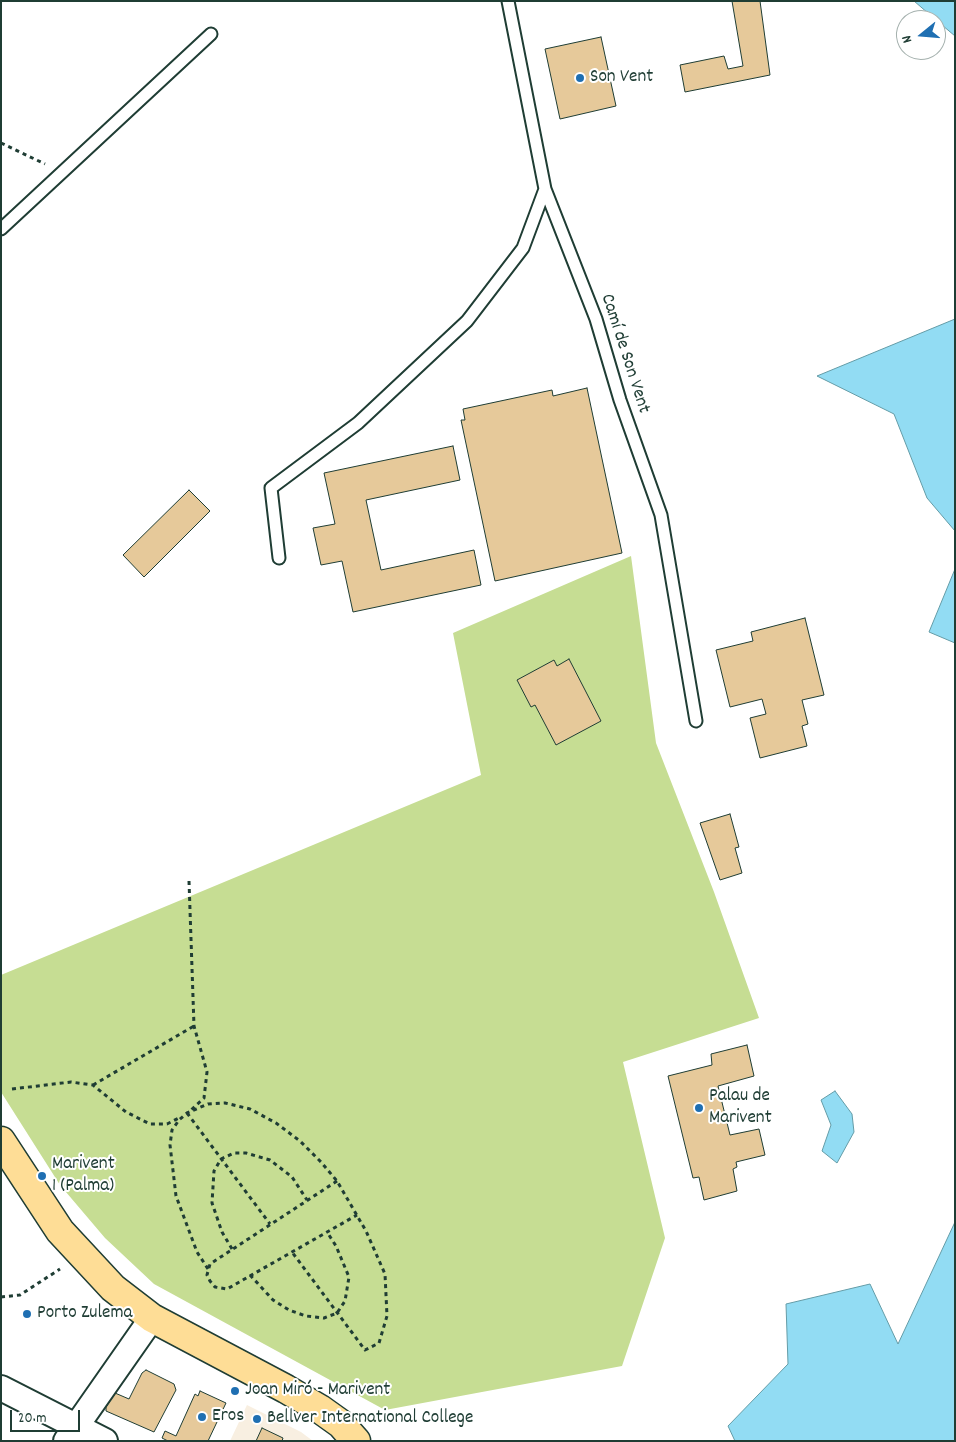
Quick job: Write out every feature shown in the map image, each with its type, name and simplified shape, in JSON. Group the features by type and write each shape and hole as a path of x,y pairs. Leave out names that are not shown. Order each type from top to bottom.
{"main road":[{"path":"1,1141 42,1205 81,1255 113,1288 152,1318 320,1409 341,1424 356,1441"}],"street":[{"path":"71,1433 152,1318"},
{"path":"1,1388 71,1433 106,1441"}],"lane":[{"name":"Camí de Son Vent","path":"508,1 545,189 596,318 620,400 661,515 696,721"},
{"path":"1,228 211,34"},
{"path":"279,558 271,488 358,423 467,321 523,248 545,189"}],"path":[{"path":"1,142 45,164 39,170"},
{"path":"189,881 194,1026 208,1072 204,1098 179,1120 172,1130 171,1167 176,1196 187,1228 208,1269 210,1282 220,1288 227,1288 358,1215"},
{"path":"93,1085 194,1026"},
{"path":"12,1089 71,1082 93,1085 126,1112 150,1124 167,1124 208,1104 225,1103 250,1109 276,1123 300,1141 322,1162 337,1181 358,1215 385,1274 387,1316 379,1343 365,1350 292,1252"},
{"path":"187,1113 270,1224"},
{"path":"232,1249 222,1232 212,1203 214,1171 221,1159 234,1153 246,1153 270,1160 292,1177 307,1200"},
{"path":"208,1269 210,1264 337,1181"},
{"path":"250,1275 272,1300 289,1310 306,1316 324,1318 337,1313 345,1301 349,1277 336,1246 327,1232"},
{"path":"1,1297 20,1295 81,1255"}],"shaded area":[{"name":"Bellver International College","path":"247,1405 301,1432 313,1441 230,1441"}],"green space":[{"path":"631,556 656,743 714,892 759,1018 623,1062 665,1238 622,1366 385,1410 154,1284 105,1238 60,1185 1,1092 1,975 481,775 453,633"}],"water":[{"path":"914,1 955,1 955,36 946,28 946,10 924,10"},
{"path":"955,319 955,531 927,498 894,414 817,376"},
{"path":"955,569 955,643 929,632"},
{"path":"835,1091 852,1114 854,1132 837,1163 822,1151 831,1125 821,1100"},
{"path":"955,1222 955,1441 735,1441 728,1426 788,1364 786,1304 870,1284 898,1344"}],"building":[{"path":"732,1 760,1 770,75 685,92 680,65 724,56 728,69 743,66"},
{"name":"Son Vent","path":"601,37 616,106 560,119 545,49"},
{"path":"587,388 622,553 495,581 461,420 465,420 463,409 552,390 553,396"},
{"path":"453,446 460,480 366,500 381,570 474,550 481,585 353,612 342,561 321,565 313,528 335,524 324,473"},
{"path":"189,490 210,511 144,577 123,555"},
{"path":"805,618 824,695 802,700 808,724 802,726 807,746 760,758 750,718 766,714 762,699 730,707 716,650 753,641 751,632"},
{"path":"569,659 601,721 556,745 535,705 531,707 517,680 554,660 557,666"},
{"path":"730,814 739,847 735,848 742,873 720,880 700,823"},
{"name":"Palau de Marivent","path":"747,1045 754,1076 718,1086 730,1135 759,1129 765,1155 736,1162 737,1167 733,1169 737,1191 704,1200 699,1177 693,1178 668,1076 712,1065 711,1054"},
{"path":"146,1370 174,1384 176,1390 154,1432 106,1411 106,1407 115,1393 129,1399 142,1373"},
{"name":"Eros","path":"200,1391 226,1403 208,1441 168,1441 162,1438 165,1431 176,1436 195,1394 198,1396"},
{"path":"262,1428 283,1438 282,1441 256,1441"}],"place":[{"name":"Son Vent","path":"580,78"},
{"name":"Palau de Marivent","path":"699,1108"},
{"name":"Marivent 1 (Palma)","path":"42,1176"},
{"name":"Porto Zulema","path":"27,1314"},
{"name":"Joan Miró - Marivent","path":"235,1391"},
{"name":"Eros","path":"202,1417"},
{"name":"Bellver International College","path":"257,1419"}]}
